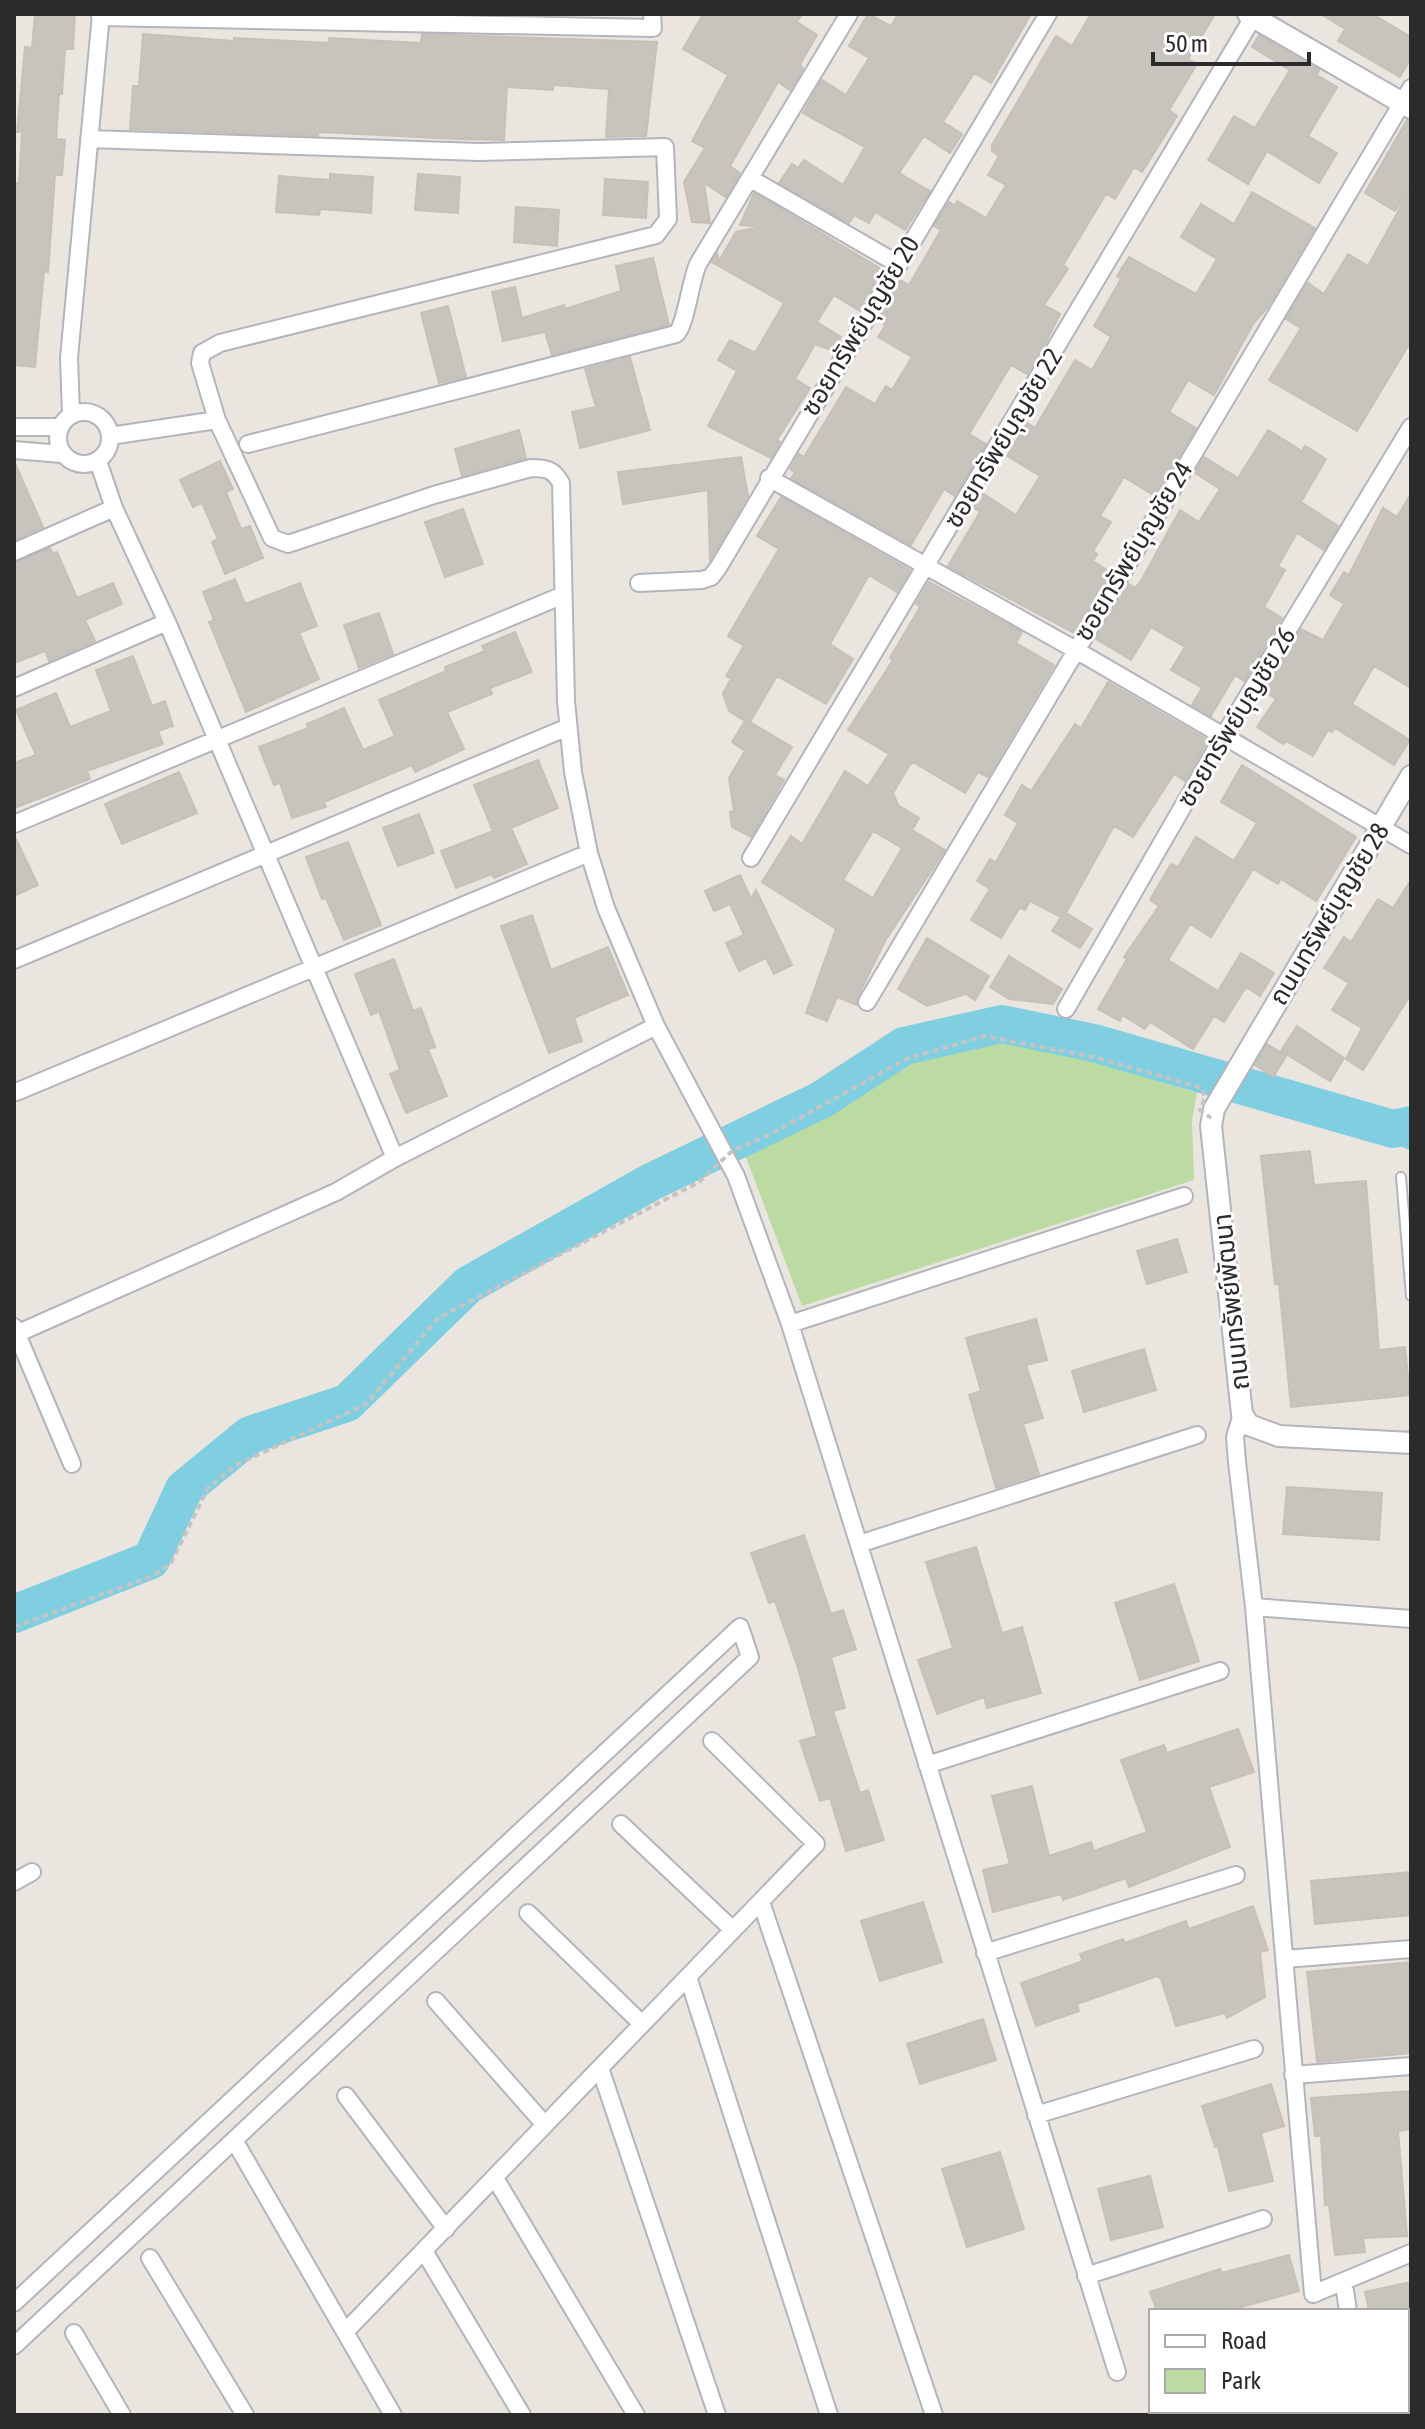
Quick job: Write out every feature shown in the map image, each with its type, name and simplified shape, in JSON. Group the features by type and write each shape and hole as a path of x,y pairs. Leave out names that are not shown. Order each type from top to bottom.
{"street":[{"path":"14,427 65,420 84,412 97,415 106,424 109,446 98,461 85,465 72,462 62,454 57,440 65,420 100,16 653,28 652,14"},
{"path":"248,444 676,334 683,326 689,283 698,264 849,14"},
{"name":"ซอยทรัพย์บุญชัย 20","path":"639,583 711,577 1048,14"},
{"path":"1252,15 1408,100"},
{"name":"ซอยทรัพย์บุญชัย 22","path":"751,858 1252,15"},
{"name":"ซอยทรัพย์บุญชัย 24","path":"867,1002 1074,649 1408,100"},
{"path":"89,139 479,152 665,147 668,219 656,235 209,347 200,363 217,420 272,538 288,544 434,495 531,468 546,468 555,473 561,483 561,596 568,727 573,772 589,853 606,908 656,1026 736,1176 790,1324 1117,2372"},
{"path":"751,179 898,264"},
{"path":"110,436 217,420"},
{"name":"ซอยทรัพย์บุญชัย 26","path":"1066,1009 1223,737 1411,427"},
{"path":"14,450 62,454"},
{"path":"98,461 114,508 167,622 262,853 395,1158"},
{"path":"769,478 1074,649 1411,845"},
{"path":"14,552 114,508"},
{"path":"14,824 561,596"},
{"path":"14,688 167,622"},
{"path":"14,960 262,853 568,727"},
{"name":"ถนนทรัพย์บุญชัย 28","path":"1213,1113 1411,776"},
{"path":"16,1092 589,853"},
{"path":"72,1464 15,1332 336,1192 395,1158 656,1026"},
{"name":"ถนนทรัพย์พัฒนา","path":"1213,1113 1242,1414 1249,1425 1279,1436 1411,1443"},
{"path":"790,1324 1184,1196"},
{"path":"1242,1414 1235,1437 1237,1462 1254,1607 1313,2294 1411,2253"},
{"path":"859,1544 1197,1435"},
{"path":"1254,1607 1411,1619"},
{"path":"14,2303 740,1627 750,1657 14,2346"},
{"path":"927,1765 1220,1671"},
{"path":"345,2332 816,1844 712,1741"},
{"path":"621,1824 733,1930"},
{"path":"14,1882 32,1872"},
{"path":"985,1953 1236,1875"},
{"path":"761,1902 934,2415"},
{"path":"528,1913 642,2024"},
{"path":"1285,1959 1411,1949"},
{"path":"688,1977 829,2415"},
{"path":"436,2001 545,2125"},
{"path":"1036,2115 1254,2049"},
{"path":"1293,2075 1411,2066"},
{"path":"600,2068 717,2415"},
{"path":"346,2096 446,2229"},
{"path":"234,2140 393,2415"},
{"path":"495,2178 636,2415"},
{"path":"1086,2276 1263,2219"},
{"path":"424,2251 522,2415"},
{"path":"150,2258 245,2415"},
{"path":"1345,2291 1348,2309"},
{"path":"74,2333 122,2415"}],"lane":[{"path":"1401,1177 1411,1296"}],"path":[{"path":"14,1627 150,1577 171,1563 208,1488 236,1465 366,1404 438,1318 699,1182 732,1151 771,1134 906,1059 985,1036 1094,1057 1202,1088 1205,1098 1200,1110 1213,1113"}],"green space":[{"path":"980,1038 1056,1050 1197,1093 1192,1121 1194,1180 802,1306 744,1152 906,1059"}],"building":[{"path":"35,14 75,14 73,49 65,49 62,94 59,94 56,139 65,140 62,175 55,175 48,272 44,271 35,367 14,365 14,183 19,183 22,132 17,132 25,47 32,48"},
{"path":"703,14 802,14 797,22 817,35 800,64 803,69 790,90 778,82 730,166 740,173 726,197 704,183 710,223 692,222 684,182 705,148 692,141 728,75 683,49"},
{"path":"868,14 891,26 898,14 1031,14 991,83 974,73 943,122 962,134 950,153 924,136 899,173 930,191 905,230 875,212 869,223 854,215 849,223 779,183 792,164 798,168 804,160 843,185 865,147 803,113 822,80 846,95 869,58 849,46"},
{"path":"1091,14 1215,14 1188,59 1197,64 1169,110 1177,116 1142,172 1134,167 1115,199 1106,194 1063,265 1068,269 1044,305 1060,314 1046,342 1027,374 1011,365 969,434 986,444 955,496 944,489 911,545 791,478 795,473 790,469 799,454 804,457 846,387 875,404 886,386 892,390 912,357 878,337 885,326 879,318 902,281 909,285 941,230 934,226 949,202 955,206 957,201 986,218 1006,185 988,175 999,156 992,151 992,145 1056,36 1072,46"},
{"path":"1321,14 1372,14 1411,37 1411,58 1400,77 1338,41 1345,29"},
{"path":"143,34 234,41 234,38 329,43 329,38 421,43 422,34 657,42 646,136 606,137 609,89 553,85 553,90 507,87 504,140 319,132 318,136 130,129 133,86 139,86"},
{"path":"1259,35 1319,70 1317,75 1337,87 1308,136 1337,153 1319,183 1267,151 1248,184 1208,160 1234,116 1255,128 1290,70 1252,47"},
{"path":"1407,120 1411,121 1411,186 1395,211 1365,193"},
{"path":"330,174 373,177 371,213 320,209 319,215 276,212 279,176 330,180"},
{"path":"418,174 460,177 458,213 415,210"},
{"path":"605,179 648,182 646,218 603,215"},
{"path":"1411,188 1411,341 1357,431 1269,380 1301,328 1286,319 1308,283 1324,294 1348,254 1368,266"},
{"path":"1252,192 1315,228 1267,308 1253,324 1214,395 1188,380 1169,412 1196,428 1155,496 1124,477 1100,516 1111,522 1093,551 1097,554 1093,561 1110,572 1074,633 948,566 980,512 973,507 982,493 1016,515 1040,476 1007,456 1027,423 1035,428 1075,360 1092,370 1111,337 1094,326 1121,279 1117,276 1129,257 1196,294 1217,259 1181,237 1201,204 1234,224"},
{"path":"754,193 883,270 858,310 834,295 817,322 841,337 833,351 815,344 795,379 810,388 777,440 780,442 771,458 708,426 737,371 718,360 730,340 755,353 784,303 712,262 717,253 719,261 736,232 758,227 740,225"},
{"path":"516,207 559,210 557,246 514,242"},
{"path":"653,258 669,325 552,355 545,332 503,341 492,292 515,287 522,318 564,305 565,309 621,291 616,266"},
{"path":"448,306 466,377 439,383 421,313"},
{"path":"630,357 650,430 580,448 572,412 596,407 585,369"},
{"path":"519,430 526,458 462,476 455,449"},
{"path":"1268,430 1302,451 1305,446 1326,459 1301,502 1338,526 1324,550 1297,533 1278,566 1285,570 1264,607 1282,618 1244,681 1235,675 1211,716 1192,705 1202,688 1171,670 1185,647 1151,627 1131,660 1096,639 1129,584 1135,588 1141,581 1180,510 1199,522 1220,489 1195,473 1204,457 1238,478"},
{"path":"741,457 748,496 710,560 708,490 623,504 618,472"},
{"path":"14,461 43,527 14,540"},
{"path":"220,461 233,489 226,492 241,529 250,526 263,558 225,574 212,542 218,539 202,503 193,507 180,480"},
{"path":"1411,494 1411,688 1374,666 1352,704 1410,740 1394,765 1335,728 1332,732 1328,730 1313,756 1286,741 1283,744 1257,727 1276,699 1264,691 1301,629 1323,640 1344,604 1330,595 1344,572 1349,575 1383,508 1397,517"},
{"path":"781,497 910,570 897,592 869,575 830,644 853,659 826,704 777,676 750,722 792,747 775,775 784,780 751,837 732,827 730,812 734,811 729,778 745,751 732,742 745,721 729,711 723,693 731,679 726,676 744,646 728,636 779,549 757,536"},
{"path":"463,509 483,564 445,577 425,522"},
{"path":"50,548 53,554 57,552 77,598 113,583 122,604 85,620 95,641 49,661 45,651 14,663 14,563"},
{"path":"235,579 245,604 300,583 317,626 299,633 319,679 246,712 209,622 214,620 203,592"},
{"path":"929,582 1022,632 1016,643 1054,665 988,777 978,772 965,793 913,762 909,766 893,793 898,805 919,818 912,830 945,850 885,941 858,996 857,1005 837,997 827,1021 806,1013 836,929 762,882 791,836 802,844 845,771 868,786 889,754 848,730 893,660 890,658 920,607 916,604","holes":["873,831 902,848 873,898 843,880"]},
{"path":"379,613 393,654 359,668 344,625"},
{"path":"515,632 532,672 490,688 492,694 447,712 464,749 415,772 412,765 324,802 326,807 292,818 280,783 274,785 259,747 308,728 307,724 344,708 363,750 395,736 379,700 446,671 445,667 485,651 482,646"},
{"path":"133,656 152,706 165,701 173,726 158,731 163,744 87,771 90,779 14,808 14,763 36,755 16,710 56,693 70,727 111,711 96,670"},
{"path":"1108,682 1208,740 1185,781 1174,774 1133,837 1114,826 1066,913 1092,929 1080,948 1052,931 1061,917 1030,901 1025,910 1020,907 1001,938 971,920 990,889 977,881 990,859 996,862 1018,823 1005,815 1022,785 1031,791 1075,724 1081,728"},
{"path":"538,760 558,808 511,828 527,864 494,878 492,874 456,888 441,851 493,831 474,785"},
{"path":"1242,765 1356,837 1316,901 1281,879 1278,884 1253,869 1211,937 1190,924 1168,960 1218,991 1241,953 1274,973 1260,996 1246,987 1224,1022 1214,1016 1193,1049 1150,1022 1145,1029 1122,1015 1120,1021 1098,1009 1127,959 1124,957 1159,906 1150,900 1171,864 1178,867 1196,837 1234,861 1257,823 1221,802"},
{"path":"179,772 197,813 122,844 105,804"},
{"path":"419,814 434,853 398,866 383,828"},
{"path":"14,835 38,885 14,896"},
{"path":"348,842 381,925 344,940 326,898 322,899 306,857"},
{"path":"740,875 751,899 756,890 792,965 774,974 766,958 739,971 726,943 744,935 730,904 714,911 705,891"},
{"path":"1411,880 1411,994 1363,1070 1346,1059 1362,1028 1332,1010 1349,983 1324,968 1344,937 1351,942 1378,899 1393,908"},
{"path":"532,915 551,970 608,947 628,995 574,1018 582,1041 549,1053 501,926"},
{"path":"927,938 989,976 975,1000 966,994 927,1006 898,989"},
{"path":"1009,956 1062,989 1053,1004 1009,999 990,987"},
{"path":"394,959 413,1011 421,1008 435,1047 428,1049 447,1096 406,1113 390,1074 400,1070 379,1011 371,1015 355,974"},
{"path":"1297,1026 1344,1058 1330,1081 1281,1051"},
{"path":"1267,1044 1286,1056 1273,1077 1255,1065"},
{"path":"1310,1151 1314,1185 1366,1181 1379,1350 1405,1347 1410,1395 1291,1407 1279,1284 1275,1284 1261,1156"},
{"path":"1177,1239 1187,1272 1147,1284 1137,1251"},
{"path":"1036,1319 1047,1360 1026,1365 1043,1418 1023,1424 1039,1474 996,1488 969,1395 981,1391 966,1338"},
{"path":"1144,1349 1156,1390 1084,1412 1072,1371"},
{"path":"1287,1487 1382,1493 1379,1540 1283,1534"},
{"path":"804,1535 831,1614 843,1610 856,1649 831,1657 845,1708 833,1711 860,1793 868,1790 884,1840 846,1851 830,1798 820,1801 800,1741 817,1736 775,1601 769,1603 751,1553"},
{"path":"976,1547 1002,1633 1022,1627 1041,1693 987,1708 984,1697 937,1714 918,1660 953,1648 926,1562"},
{"path":"1174,1584 1199,1661 1140,1680 1115,1603"},
{"path":"1238,1729 1254,1772 1209,1787 1230,1847 1129,1887 1126,1878 1063,1900 1061,1894 993,1912 983,1870 1010,1864 992,1796 1032,1786 1049,1856 1091,1842 1094,1851 1147,1832 1121,1760 1164,1745 1167,1753"},
{"path":"1411,1872 1411,1915 1315,1924 1311,1881"},
{"path":"923,1902 942,1962 880,1981 861,1921"},
{"path":"1253,1906 1268,1950 1260,1952 1265,1997 1227,2018 1225,2013 1176,2026 1161,1979 1157,1976 1077,2004 1079,2011 1036,2026 1021,1983 1083,1961 1080,1954 1123,1939 1125,1943 1186,1921 1189,1929"},
{"path":"1411,1962 1411,2053 1317,2062 1307,1972"},
{"path":"983,2019 996,2060 920,2084 907,2044"},
{"path":"1271,2084 1284,2126 1261,2133 1273,2181 1229,2191 1218,2146 1215,2147 1202,2106"},
{"path":"1411,2091 1411,2129 1398,2131 1407,2236 1363,2238 1365,2252 1335,2255 1329,2205 1325,2205 1321,2136 1315,2136 1311,2098"},
{"path":"1000,2152 1024,2229 967,2247 942,2169"},
{"path":"1150,2176 1163,2227 1111,2240 1098,2189"},
{"path":"1289,2255 1299,2291 1234,2309 1156,2309 1150,2292 1220,2269 1222,2273"},
{"path":"1411,2282 1411,2311 1369,2309 1365,2292"}],"waterway":[{"path":"14,1614 151,1560 184,1489 250,1435 347,1403 468,1285 651,1182 821,1100 904,1046 1002,1024 1094,1043 1393,1129 1411,1125"},
{"path":"1393,1129 1411,1139"}]}
